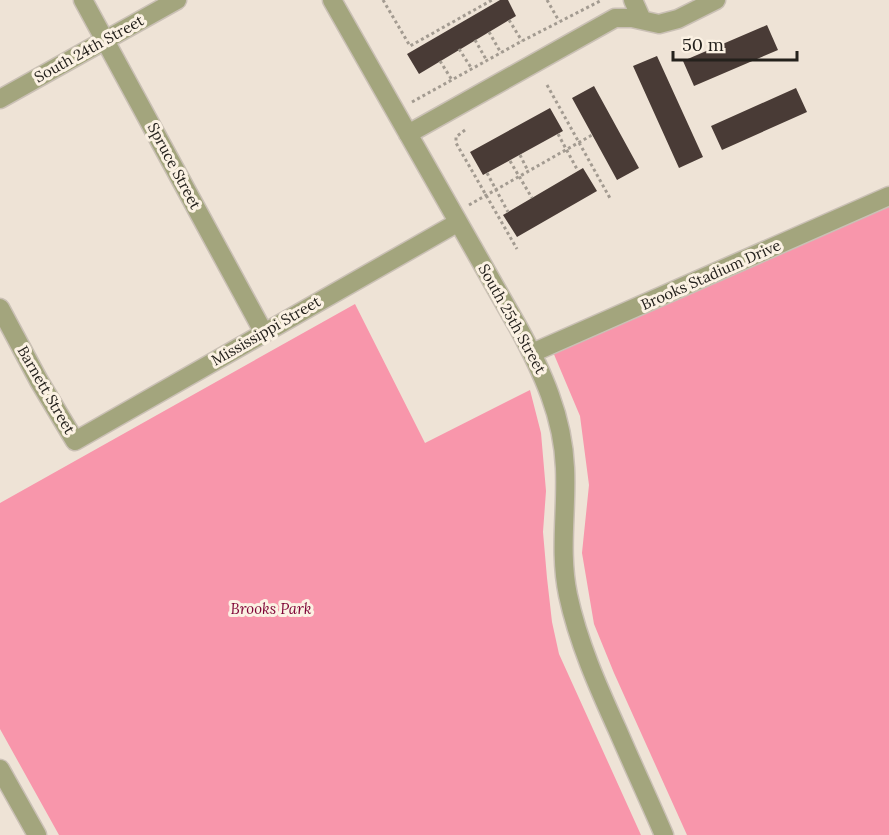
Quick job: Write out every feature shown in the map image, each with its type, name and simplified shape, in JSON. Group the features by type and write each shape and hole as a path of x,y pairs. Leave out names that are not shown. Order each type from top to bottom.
{"street":[{"name":"Spruce Street","path":"83,0 264,333"},
{"name":"South 24th Street","path":"0,99 177,0"},
{"name":"South 25th Street","path":"332,0 532,353 548,388 562,436 565,499 562,530 567,592 574,622 592,672 664,835"},
{"path":"633,0 642,20"},
{"path":"408,134 615,18 659,24 678,19 716,0"},
{"name":"Brooks Stadium Drive","path":"532,353 889,196"},
{"name":"Mississippi Street","path":"75,441 458,223"},
{"name":"Barnett Street","path":"0,308 39,381 75,441"},
{"path":"0,769 37,835"}],"path":[{"path":"383,0 410,46 492,0"},
{"path":"547,0 559,21"},
{"path":"412,102 559,21 602,0"},
{"path":"509,20 522,41"},
{"path":"489,32 501,53"},
{"path":"475,40 487,61"},
{"path":"459,49 472,69"},
{"path":"440,61 452,80"},
{"path":"547,85 610,200"},
{"path":"465,130 456,137 456,143 517,249"},
{"path":"558,134 578,171"},
{"path":"469,205 592,135"},
{"path":"520,155 528,171"},
{"path":"510,160 532,198"},
{"path":"487,173 508,212"}],"green space":[{"path":"889,205 889,835 687,835 594,624 582,553 589,485 580,416 553,352"},
{"name":"Brooks Park","path":"355,304 425,443 530,390 541,433 546,491 543,532 552,622 559,654 641,835 59,835 0,729 0,503"}],"building":[{"path":"500,0 508,0 516,16 419,74 407,54"},
{"path":"767,25 778,50 694,86 683,61"},
{"path":"657,56 703,157 679,168 633,66"},
{"path":"594,86 639,168 617,180 572,98"},
{"path":"796,88 807,112 722,150 711,126"},
{"path":"550,108 563,131 483,175 470,152"},
{"path":"583,168 597,191 517,237 503,215"}]}
